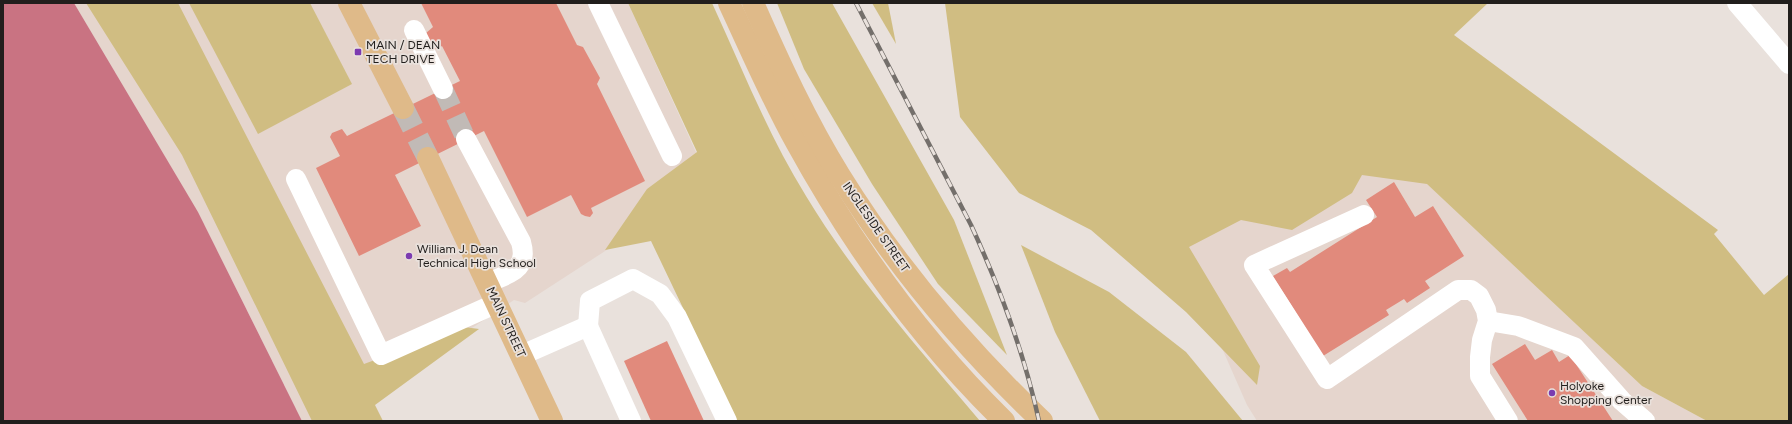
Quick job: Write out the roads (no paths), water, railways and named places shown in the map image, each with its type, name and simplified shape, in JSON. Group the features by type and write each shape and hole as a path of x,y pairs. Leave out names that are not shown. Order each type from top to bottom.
{"main road":[{"path":"349,3 403,108"},
{"name":"INGLESIDE STREET","path":"729,3 795,141 824,192 885,282 919,327 953,367 1004,421"},
{"name":"INGLESIDE STREET","path":"753,3 810,124 840,176 871,222 917,284 952,326 1000,381 1042,421"},
{"name":"MAIN STREET","path":"428,158 552,421"}],"lane":[{"path":"598,3 672,156"},
{"path":"1737,3 1789,64"},
{"path":"414,30 443,89"},
{"path":"466,140 521,242 524,253 523,260 519,267 510,273 488,283"},
{"path":"296,179 382,355 497,303"},
{"path":"1364,215 1254,265 1327,379 1458,290 1471,290 1479,296 1486,310 1488,322 1480,351 1480,376 1508,421"},
{"path":"631,421 588,326 590,301 633,279 660,294 677,317 727,421"},
{"path":"1488,322 1518,326 1574,347 1622,401 1645,421"},
{"path":"522,356 588,326"}],"tunnel":[{"path":"443,89 466,139"},
{"path":"403,108 428,158"}],"railway":[{"path":"856,3 982,249 1019,345 1039,421"}],"place":[{"name":"MAIN / DEAN TECH DRIVE","path":"358,52"},
{"name":"William J. Dean Technical High School","path":"409,256"},
{"name":"Holyoke Shopping Center","path":"1552,393"}]}
